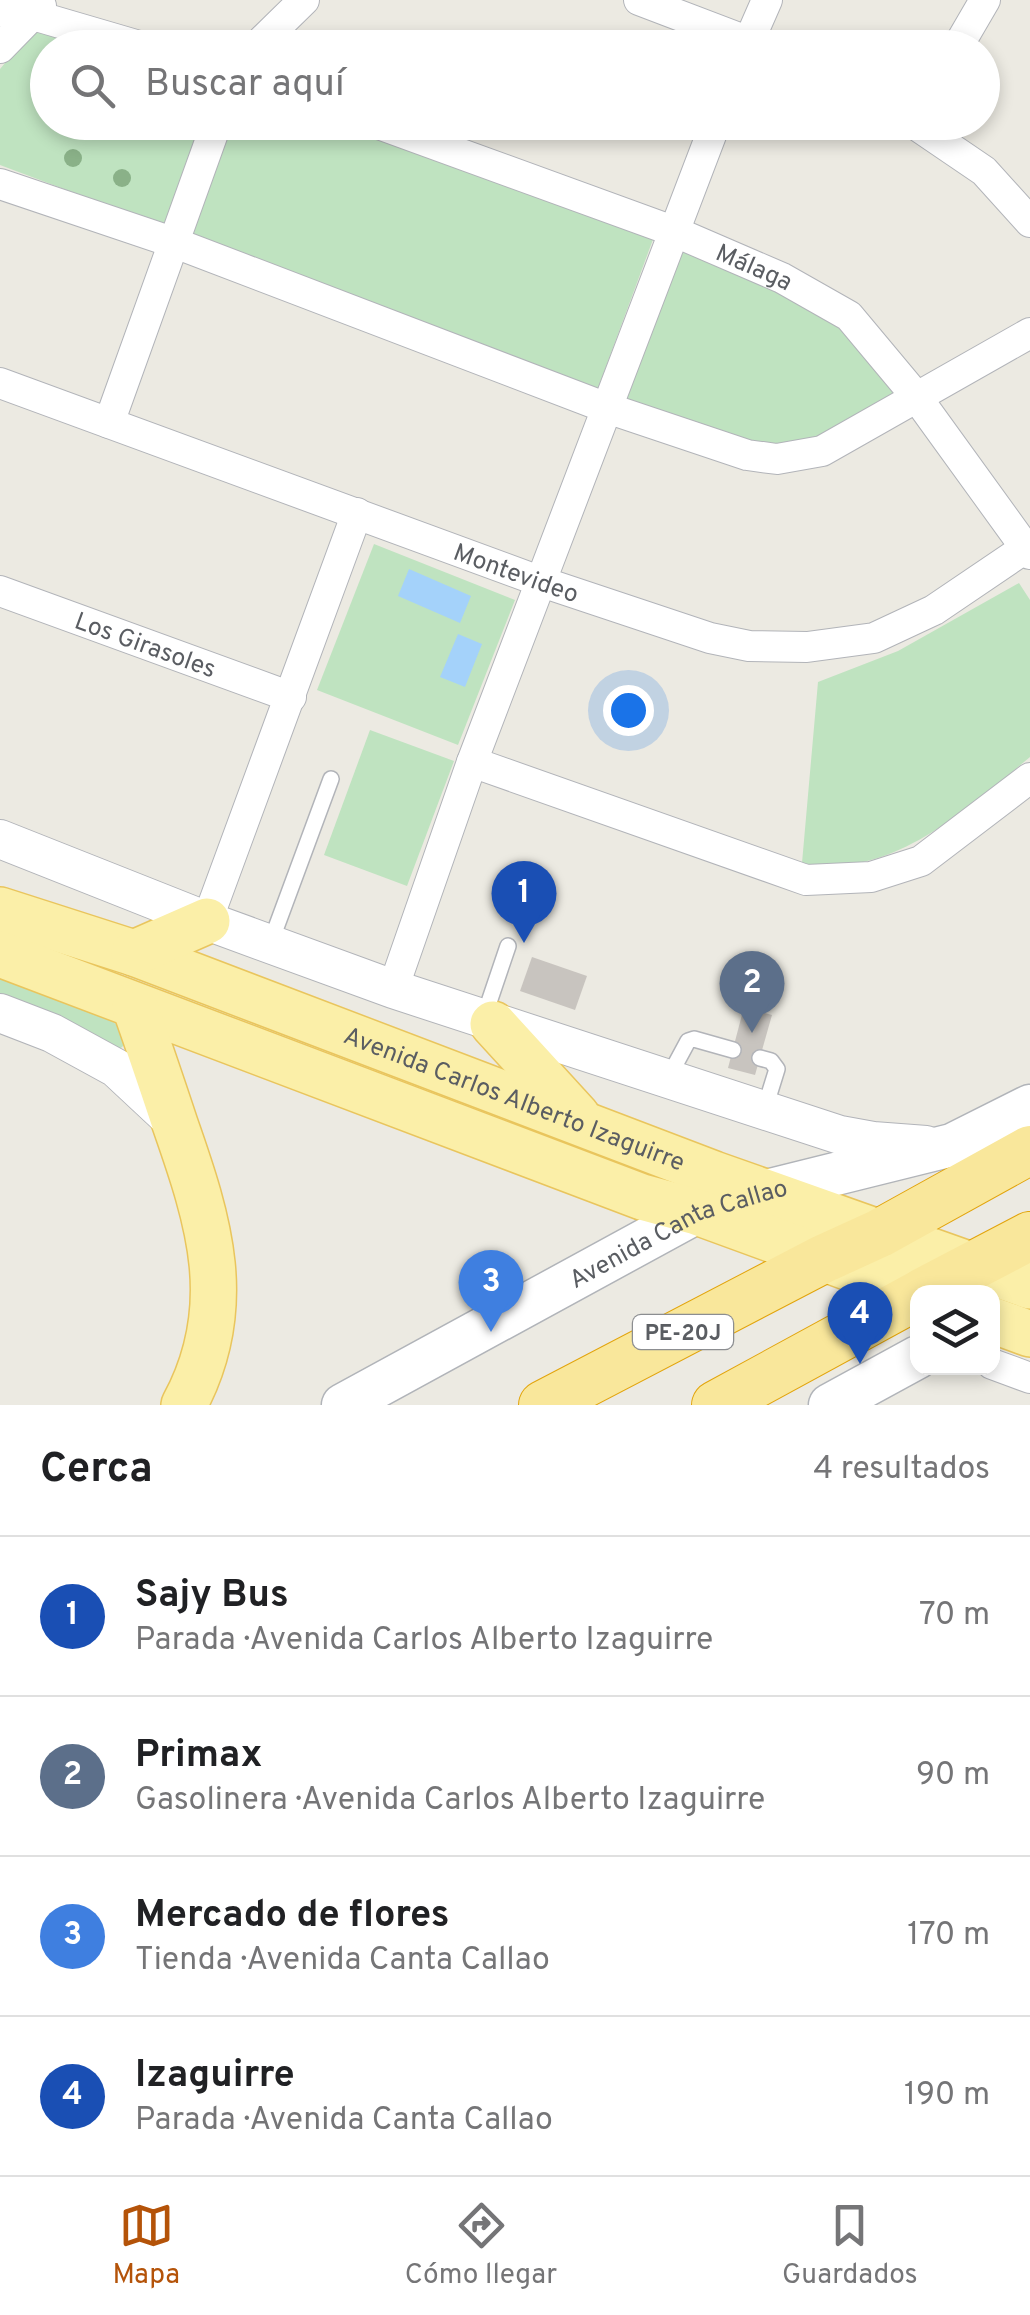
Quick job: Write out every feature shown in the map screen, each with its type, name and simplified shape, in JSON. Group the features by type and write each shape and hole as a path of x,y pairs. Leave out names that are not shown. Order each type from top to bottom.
{"highway":[{"name":"PE-20J","path":"544,1405 880,1233 1030,1150"},
{"path":"937,1285 1030,1236"},
{"path":"716,1405 910,1299"}],"main road":[{"path":"134,953 208,921"},
{"name":"Avenida Carlos Alberto Izaguirre","path":"1,922 134,953 1030,1286"},
{"name":"Avenida Carlos Alberto Izaguirre","path":"1,922 135,1008 642,1197 697,1212 910,1291"},
{"path":"135,1008 196,1179 211,1238 215,1284 210,1329 184,1405"},
{"path":"488,1023 582,1121"},
{"name":"Avenida Canta Callao","path":"343,1405 697,1212 952,1146 1030,1106"},
{"path":"1000,1314 1030,1296"},
{"path":"1000,1322 1030,1334"},
{"path":"830,1405 910,1361"}],"street":[{"path":"273,30 304,0"},
{"path":"639,0 716,30"},
{"path":"758,30 767,0"},
{"path":"968,30 985,0"},
{"path":"0,48 40,8"},
{"path":"0,11 40,8 98,30"},
{"path":"109,422 212,140"},
{"name":"Málaga","path":"423,140 674,230 782,278 848,316 916,395 1028,548"},
{"path":"393,990 472,762 709,140"},
{"path":"938,140 984,170 1030,222"},
{"path":"0,184 175,243 607,408 747,455 777,460 822,451 1030,333"},
{"name":"Montevideo","path":"0,383 542,582 710,638 749,646 806,647 874,638 934,610 1028,548"},
{"path":"208,921 357,513"},
{"name":"Los Girasoles","path":"0,590 291,697"},
{"path":"472,762 806,880 871,877 920,860 1030,778"},
{"path":"0,839 208,921 488,1023 873,1142 952,1146"},
{"path":"0,1014 52,1033 116,1068 176,1124"},
{"path":"1000,1367 1030,1378"}],"lane":[{"path":"270,944 331,779"},
{"path":"488,1023 508,946"},
{"path":"667,1080 688,1041 694,1039 732,1050"},
{"path":"760,1058 771,1061 776,1069 764,1111"}],"green space":[{"path":"30,34 30,140 196,140 165,227 0,165 0,69"},
{"path":"223,140 397,140 655,234 597,391 188,238"},
{"path":"680,245 843,323 898,390 822,443 777,452 623,402"},
{"path":"374,544 515,600 458,745 317,690"},
{"path":"1019,583 1030,600 1030,757 953,818 896,851 834,866 802,863 818,682 898,651"},
{"path":"370,730 454,761 407,886 324,855"},
{"path":"0,961 75,987 131,1038 114,1055 0,997"}],"water":[{"path":"409,569 471,596 460,623 398,596"},
{"path":"458,634 482,644 465,687 440,677"}],"building":[{"path":"532,957 587,976 575,1010 520,991"},
{"path":"744,1007 772,1015 755,1075 728,1068"}],"place":[{"name":"Sajy Bus","path":"524,943"},
{"name":"Primax","path":"752,1033"},
{"name":"Mercado de flores","path":"491,1332"},
{"name":"Izaguirre","path":"860,1364"}]}
